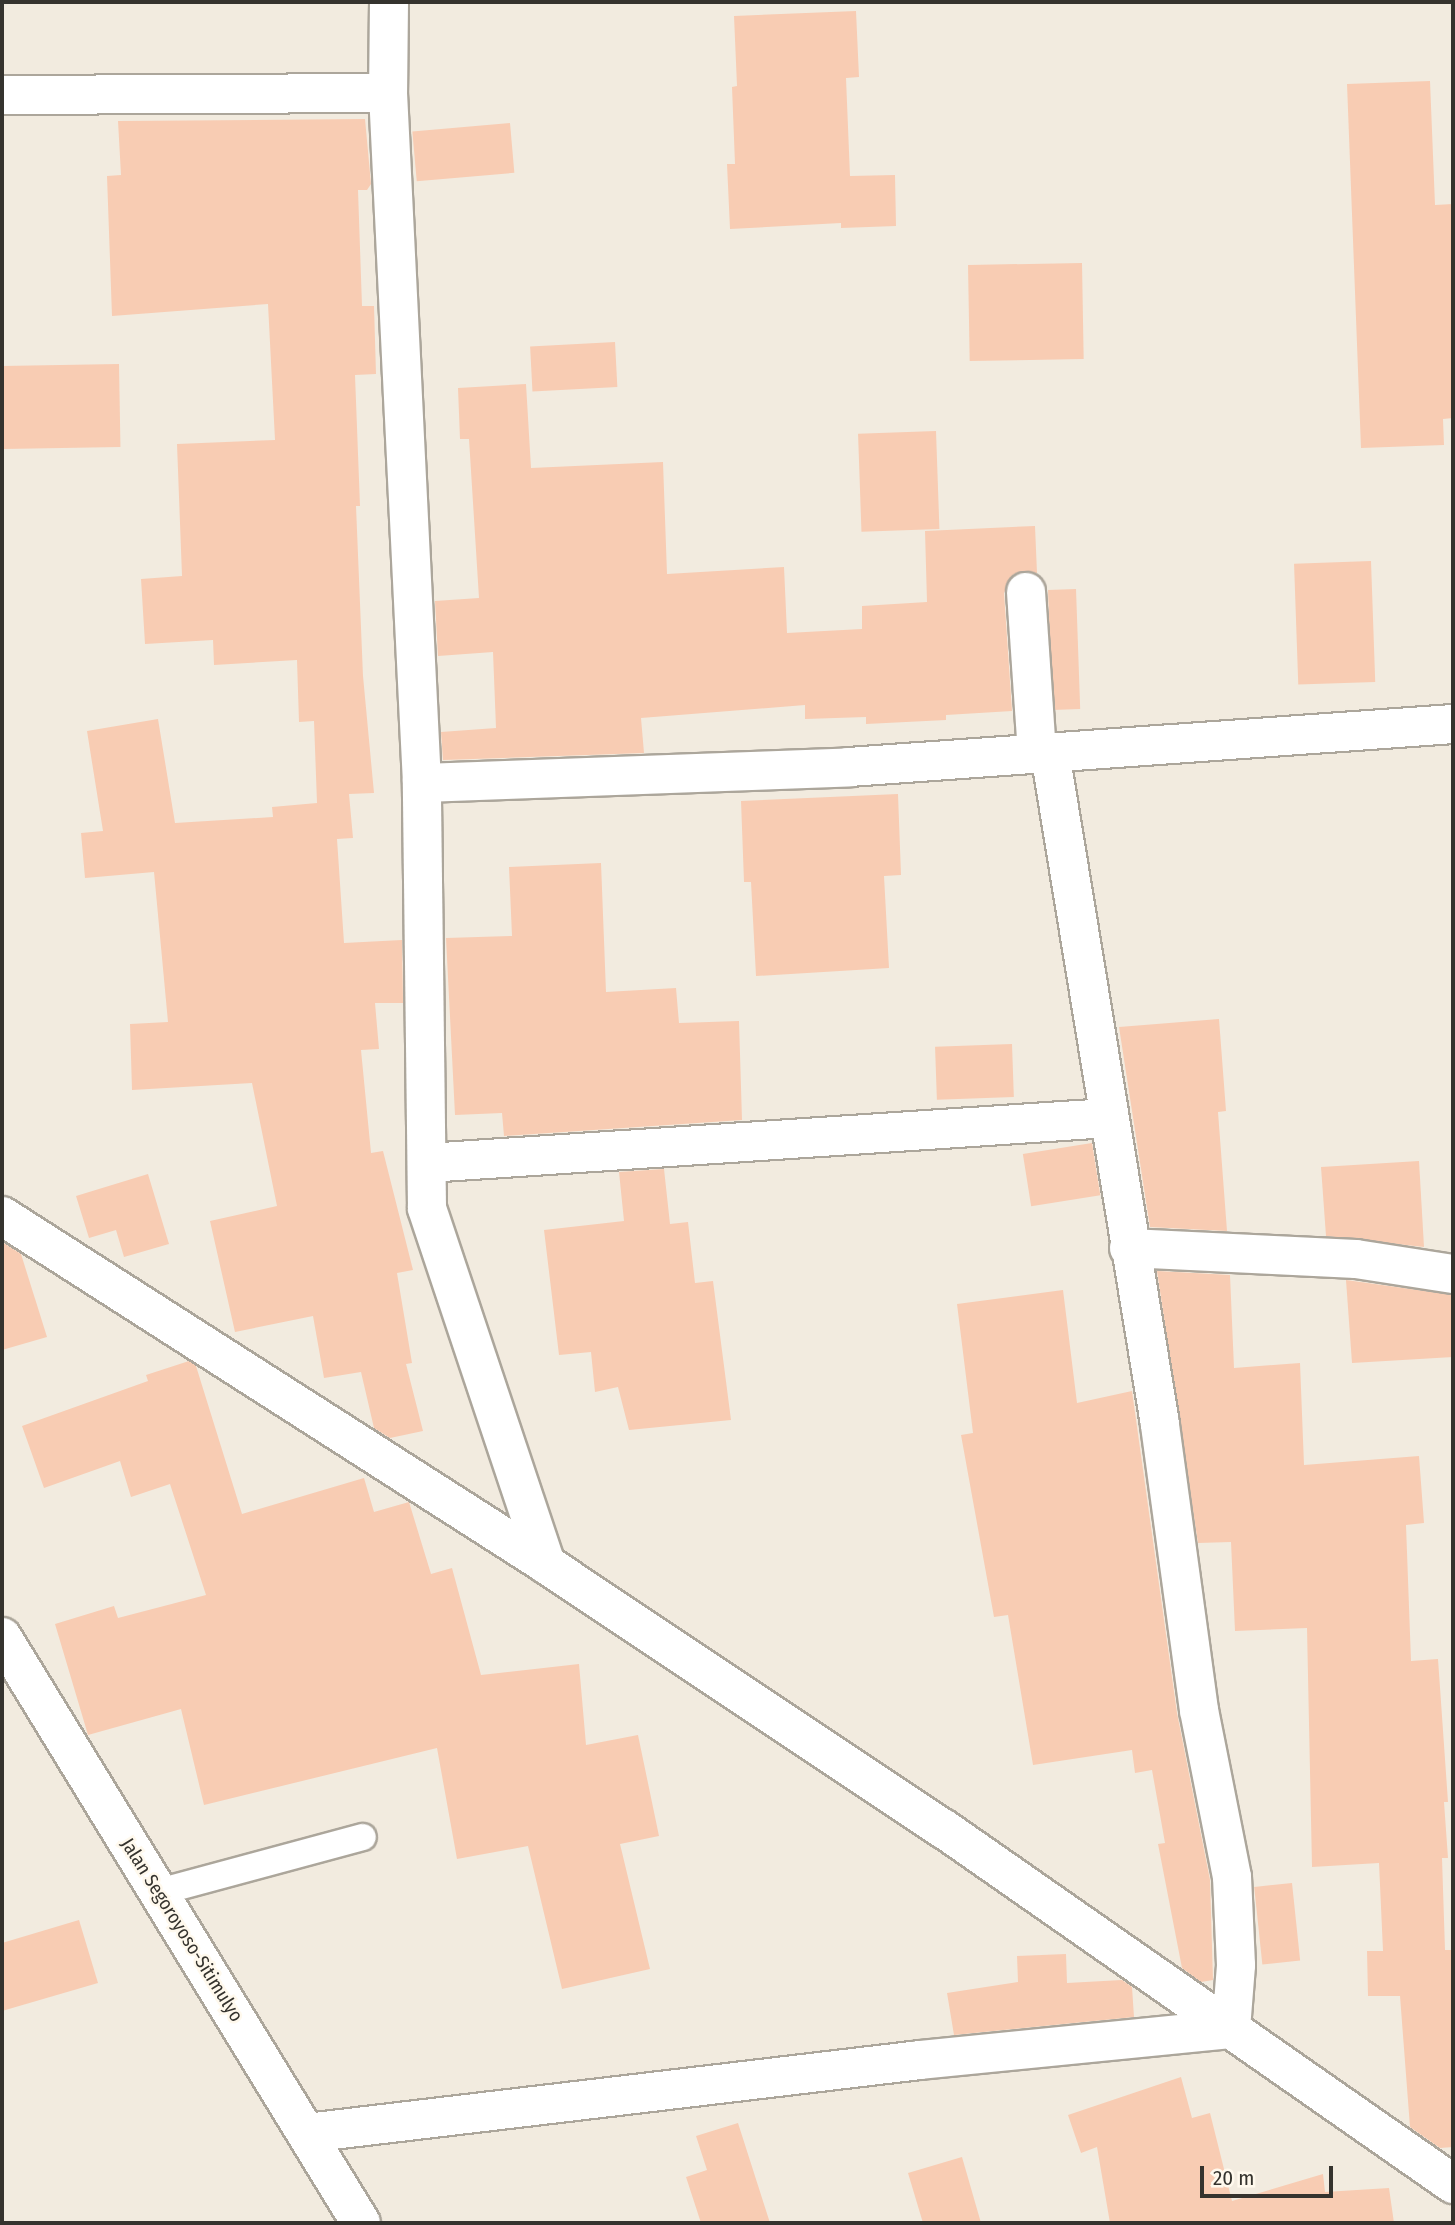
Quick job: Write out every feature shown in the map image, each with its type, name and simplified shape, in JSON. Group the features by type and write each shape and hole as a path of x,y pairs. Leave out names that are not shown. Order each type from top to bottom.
{"street":[{"path":"389,2 388,93 422,783 427,1208 546,1564"},
{"path":"2,95 388,93"},
{"path":"1026,592 1044,753 1160,1424 1199,1710 1232,1877 1236,1965 1231,2029"},
{"path":"422,783 849,767 1453,724"},
{"path":"427,1163 1109,1118"},
{"path":"2,1216 546,1564 944,1829 1453,2185"},
{"path":"1129,1248 1356,1259 1453,1274"},
{"name":"Jalan Segoroyoso-Sitimulyo","path":"2,1637 361,2223"},
{"path":"307,2133 920,2060 1231,2029"}],"lane":[{"path":"159,1892 363,1837"}],"building":[{"path":"856,11 859,77 846,78 850,176 895,175 896,226 841,228 841,223 730,229 727,164 735,164 732,87 737,86 734,16"},
{"path":"1430,81 1435,205 1453,204 1453,418 1443,419 1444,445 1361,448 1347,84"},
{"path":"365,119 371,184 367,190 358,190 362,306 374,306 376,374 355,375 360,506 356,506 363,676 374,793 349,794 353,838 337,839 344,943 402,940 403,1003 375,1003 379,1049 361,1050 371,1153 383,1151 413,1270 397,1273 412,1363 406,1364 423,1431 390,1438 374,1428 361,1372 324,1378 313,1316 235,1332 210,1221 277,1206 252,1083 132,1090 130,1024 168,1022 154,872 85,878 81,833 103,831 87,731 158,719 175,823 273,817 272,807 317,803 314,721 299,722 297,660 214,665 213,640 145,644 141,579 182,576 177,444 275,440 268,304 112,316 107,176 121,175 118,121"},
{"path":"510,123 514,173 417,181 412,132"},
{"path":"1082,263 1084,359 970,361 968,265"},
{"path":"615,342 617,387 532,391 530,346"},
{"path":"119,364 120,447 3,449 2,366"},
{"path":"526,384 531,468 663,462 667,574 784,567 787,633 862,629 862,606 927,602 925,531 1035,526 1037,573 1014,574 1004,593 1012,711 946,715 946,720 866,724 866,717 805,719 805,705 641,718 644,753 443,760 441,732 496,728 493,652 438,656 435,601 479,598 469,439 460,439 458,388"},
{"path":"936,431 939,529 861,532 858,434"},
{"path":"1371,561 1375,682 1298,685 1294,564"},
{"path":"1076,589 1080,709 1052,710 1048,590"},
{"path":"898,794 901,875 884,876 889,968 756,976 751,882 744,882 741,801"},
{"path":"601,863 606,992 676,988 679,1023 739,1021 742,1120 504,1136 502,1113 455,1115 446,938 512,936 509,867"},
{"path":"1219,1019 1226,1111 1218,1112 1227,1231 1150,1227 1119,1027"},
{"path":"1012,1044 1014,1097 937,1100 935,1047"},
{"path":"1092,1143 1100,1195 1031,1206 1023,1154"},
{"path":"1419,1161 1424,1247 1326,1236 1321,1167"},
{"path":"664,1169 670,1224 688,1222 695,1283 713,1281 731,1420 629,1430 618,1387 595,1392 591,1352 559,1355 544,1230 624,1221 619,1172"},
{"path":"148,1174 169,1244 124,1257 116,1230 89,1238 76,1196"},
{"path":"2,1242 21,1254 47,1337 2,1350"},
{"path":"1157,1271 1230,1275 1234,1368 1300,1363 1304,1465 1419,1456 1424,1523 1406,1525 1411,1661 1438,1659 1448,1802 1444,1802 1448,1858 1442,1858 1445,1950 1453,1950 1453,2147 1440,2148 1410,2127 1400,1996 1368,1996 1367,1951 1383,1951 1379,1863 1312,1867 1307,1628 1235,1631 1231,1542 1198,1543"},
{"path":"1346,1280 1453,1295 1453,1357 1352,1363"},
{"path":"1063,1290 1077,1403 1132,1391 1177,1713 1210,1880 1213,1980 1201,1982 1182,1968 1158,1844 1165,1843 1152,1770 1135,1773 1132,1750 1033,1765 1008,1615 994,1617 961,1435 973,1433 957,1304"},
{"path":"189,1361 196,1366 242,1514 364,1478 374,1512 409,1502 431,1574 452,1568 481,1675 579,1664 586,1745 638,1735 659,1836 620,1844 650,1969 562,1989 528,1846 457,1859 437,1748 204,1805 181,1709 88,1735 55,1624 114,1606 118,1618 206,1595 170,1484 131,1497 120,1461 44,1488 22,1426 148,1381 146,1375"},
{"path":"1292,1883 1300,1961 1262,1965 1254,1887"},
{"path":"79,1920 98,1983 2,2011 2,1943"},
{"path":"1066,1954 1067,1983 1122,1980 1132,1987 1134,2017 954,2035 947,1993 1018,1982 1017,1956"},
{"path":"1181,2077 1192,2118 1210,2113 1232,2201 1323,2174 1325,2192 1389,2188 1394,2223 1110,2223 1097,2147 1081,2153 1068,2115"},
{"path":"738,2123 770,2223 701,2223 686,2177 707,2170 696,2136"},
{"path":"962,2157 981,2223 923,2223 908,2173"}]}
